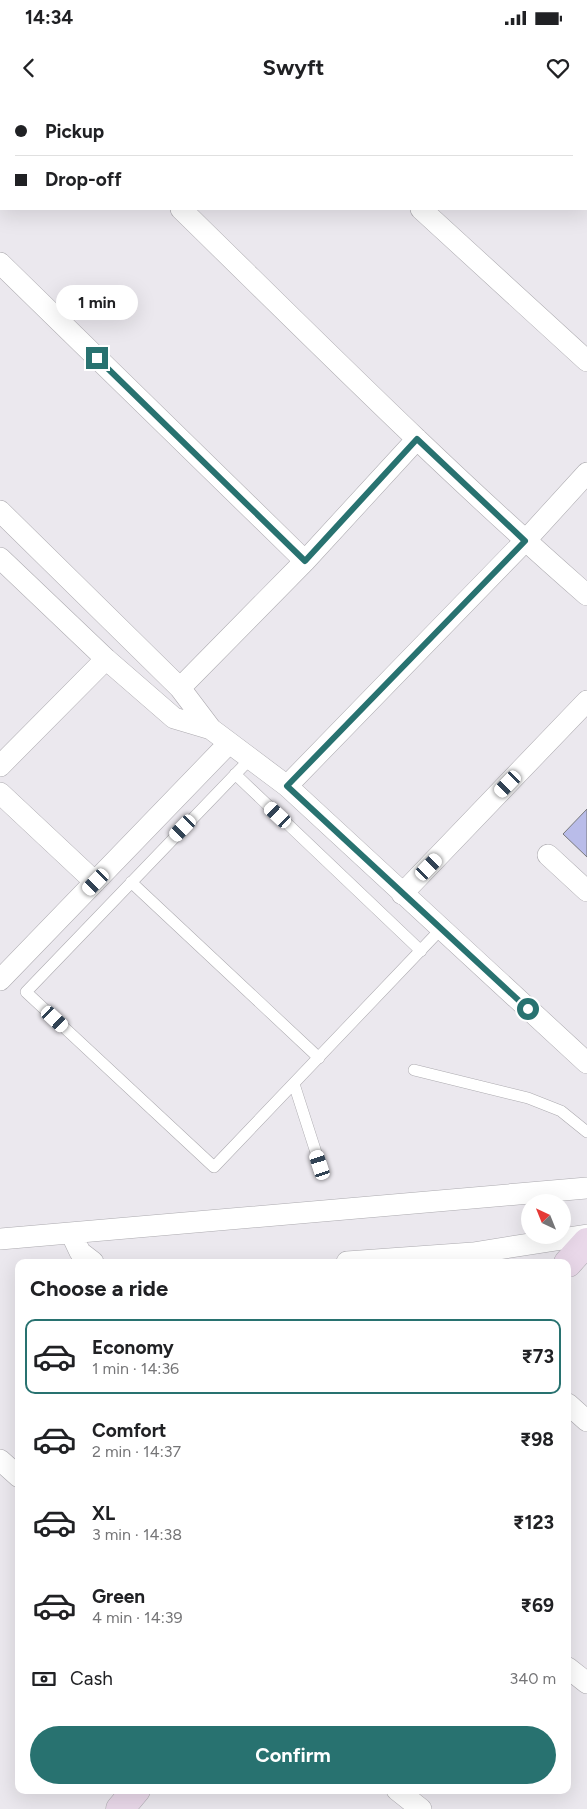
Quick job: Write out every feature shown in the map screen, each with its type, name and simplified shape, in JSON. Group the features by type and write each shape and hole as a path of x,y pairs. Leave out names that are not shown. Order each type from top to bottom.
{"street":[{"path":"182,210 417,439 525,541 587,595"},
{"path":"422,210 587,361"},
{"path":"0,263 305,561"},
{"path":"180,688 305,561 417,439"},
{"path":"287,786 525,541 587,473"},
{"path":"0,511 180,688 211,730 287,786 587,1063"},
{"path":"0,558 106,659 174,718 211,730"},
{"path":"0,766 106,659"},
{"path":"402,894 587,701"},
{"path":"0,980 229,743"},
{"path":"0,793 96,882"},
{"path":"548,855 587,891"},
{"path":"0,1239 587,1188"},
{"path":"71,1234 80,1252 89,1259"},
{"path":"389,1259 473,1253 587,1235"},
{"path":"571,1260 587,1242"},
{"path":"571,1407 587,1421"},
{"path":"0,1460 15,1473"},
{"path":"571,1670 587,1683"},
{"path":"120,1809 133,1794"},
{"path":"402,1794 421,1809"}],"lane":[{"path":"251,758 26,992 214,1167 441,929"},
{"path":"235,774 421,951"},
{"path":"131,882 320,1058"},
{"path":"414,1070 528,1098 561,1111 587,1132"},
{"path":"294,1084 320,1165"}],"building":[{"path":"587,809 587,857 563,834"}],"route":[{"path":"97,358 305,561 417,439 525,541 287,786 528,1009"}]}
